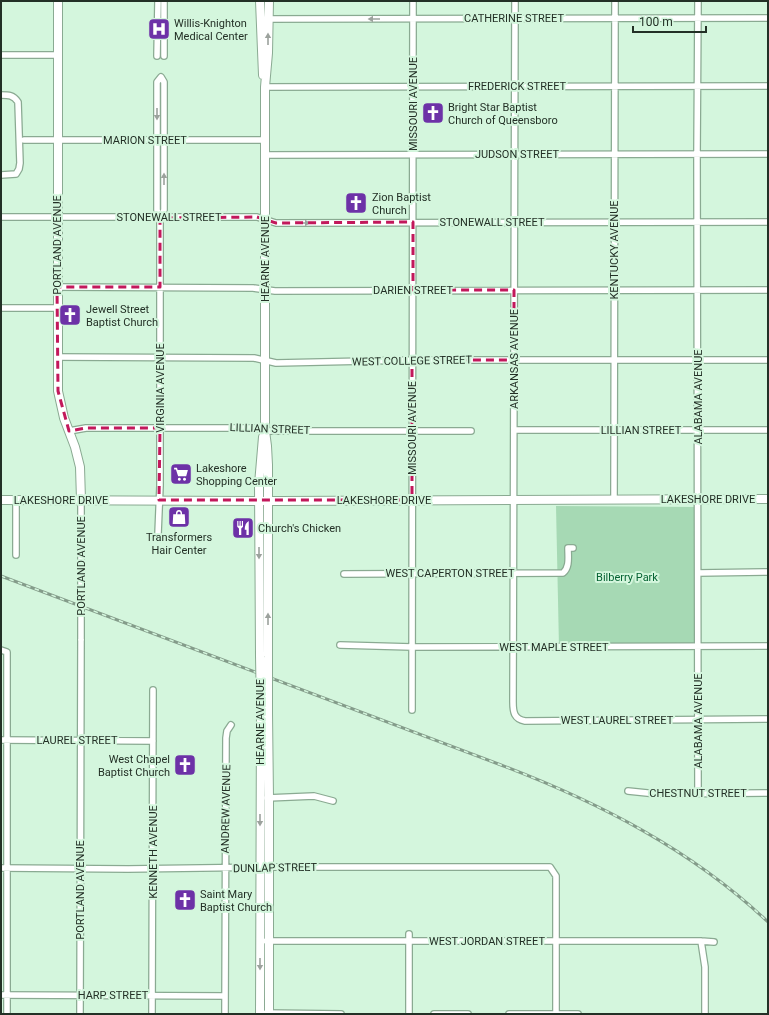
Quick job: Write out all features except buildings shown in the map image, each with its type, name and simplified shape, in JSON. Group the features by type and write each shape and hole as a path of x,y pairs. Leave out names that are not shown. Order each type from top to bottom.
{"main road":[{"name":"PORTLAND AVENUE","path":"58,1 58,391 60,405 80,467 81,500"},
{"name":"HEARNE AVENUE","path":"260,1 264,19 268,69 265,87 265,431 267,446 268,570 260,798 260,1014"},
{"name":"HEARNE AVENUE","path":"264,19 269,1"},
{"name":"HEARNE AVENUE","path":"264,657 259,569 259,500 262,447 265,431"},
{"name":"LAKESHORE DRIVE","path":"1,500 768,499"},
{"path":"259,569 268,570"},
{"name":"HEARNE AVENUE","path":"264,712 269,798 269,1014"}],"street":[{"path":"157,56 158,1"},
{"path":"164,1 164,56"},
{"name":"MISSOURI AVENUE","path":"412,710 413,1"},
{"name":"ARKANSAS AVENUE","path":"515,1 513,710 516,718"},
{"name":"KENTUCKY AVENUE","path":"614,499 615,1"},
{"name":"ALABAMA AVENUE","path":"698,1 698,794"},
{"name":"CATHERINE STREET","path":"264,19 768,18"},
{"path":"1,55 58,55"},
{"name":"VIRGINIA AVENUE","path":"158,534 160,428 160,218 157,210 157,82 161,77 164,82 164,210 160,218"},
{"name":"FREDERICK STREET","path":"265,87 768,86"},
{"path":"1,95 10,95 18,102 20,163 20,169 16,174 1,175"},
{"name":"MARION STREET","path":"24,140 265,140"},
{"name":"JUDSON STREET","path":"265,155 768,154"},
{"name":"STONEWALL STREET","path":"1,217 257,217 276,223 768,222"},
{"name":"DARIEN STREET","path":"57,287 160,287 265,289 275,291 768,290"},
{"path":"1,308 57,308"},
{"name":"WEST COLLEGE STREET","path":"57,357 254,358 276,362 412,360 768,360"},
{"name":"LILLIAN STREET","path":"69,431 86,428 256,428 265,431 472,431"},
{"name":"LILLIAN STREET","path":"514,430 768,430"},
{"path":"16,500 16,555"},
{"name":"PORTLAND AVENUE","path":"80,1014 81,500"},
{"name":"WEST CAPERTON STREET","path":"344,574 563,573 568,565 568,548 573,548"},
{"path":"698,573 768,572"},
{"name":"WEST MAPLE STREET","path":"340,645 412,647 768,646"},
{"path":"4,651 4,995 7,1014"},
{"name":"KENNETH AVENUE","path":"152,1014 153,690"},
{"name":"WEST LAUREL STREET","path":"516,718 525,721 768,719"},
{"name":"ANDREW AVENUE","path":"225,1014 226,738 227,731 231,725"},
{"name":"LAUREL STREET","path":"4,740 153,741"},
{"name":"CHESTNUT STREET","path":"628,791 657,794 768,794"},
{"path":"260,798 314,796 333,801"},
{"name":"DUNLAP STREET","path":"4,868 152,869 550,867 556,876 556,941"},
{"path":"409,934 409,1014"},
{"name":"WEST JORDAN STREET","path":"260,941 714,942"},
{"path":"556,941 556,1014"},
{"path":"701,941 705,967 705,1014"},
{"name":"HARP STREET","path":"4,995 225,996"},
{"path":"260,997 269,998"},
{"path":"260,1014 340,1014"},
{"path":"434,1014 468,1014"},
{"path":"509,1014 578,1014"}],"highlighted area":[{"path":"257,217 276,223 413,222 413,290 514,290 514,360 412,360 412,500 159,500 160,428 86,428 69,431 58,391 57,287 160,287 160,218"}],"green space":[{"name":"Bilberry Park","path":"556,506 698,507 698,646 559,647"}],"railway":[{"path":"1,576 501,765 573,795 642,830 676,850 739,896 768,922"}],"place":[{"name":"Willis-Knighton Medical Center","path":"159,29"},
{"name":"Bright Star Baptist Church of Queensboro","path":"433,113"},
{"name":"Zion Baptist Church","path":"356,203"},
{"name":"Jewell Street Baptist Church","path":"70,315"},
{"name":"Lakeshore Shopping Center","path":"181,474"},
{"name":"Transformers Hair Center","path":"179,517"},
{"name":"Church's Chicken","path":"243,528"},
{"name":"West Chapel Baptist Church","path":"185,765"},
{"name":"Saint Mary Baptist Church","path":"185,900"}]}
